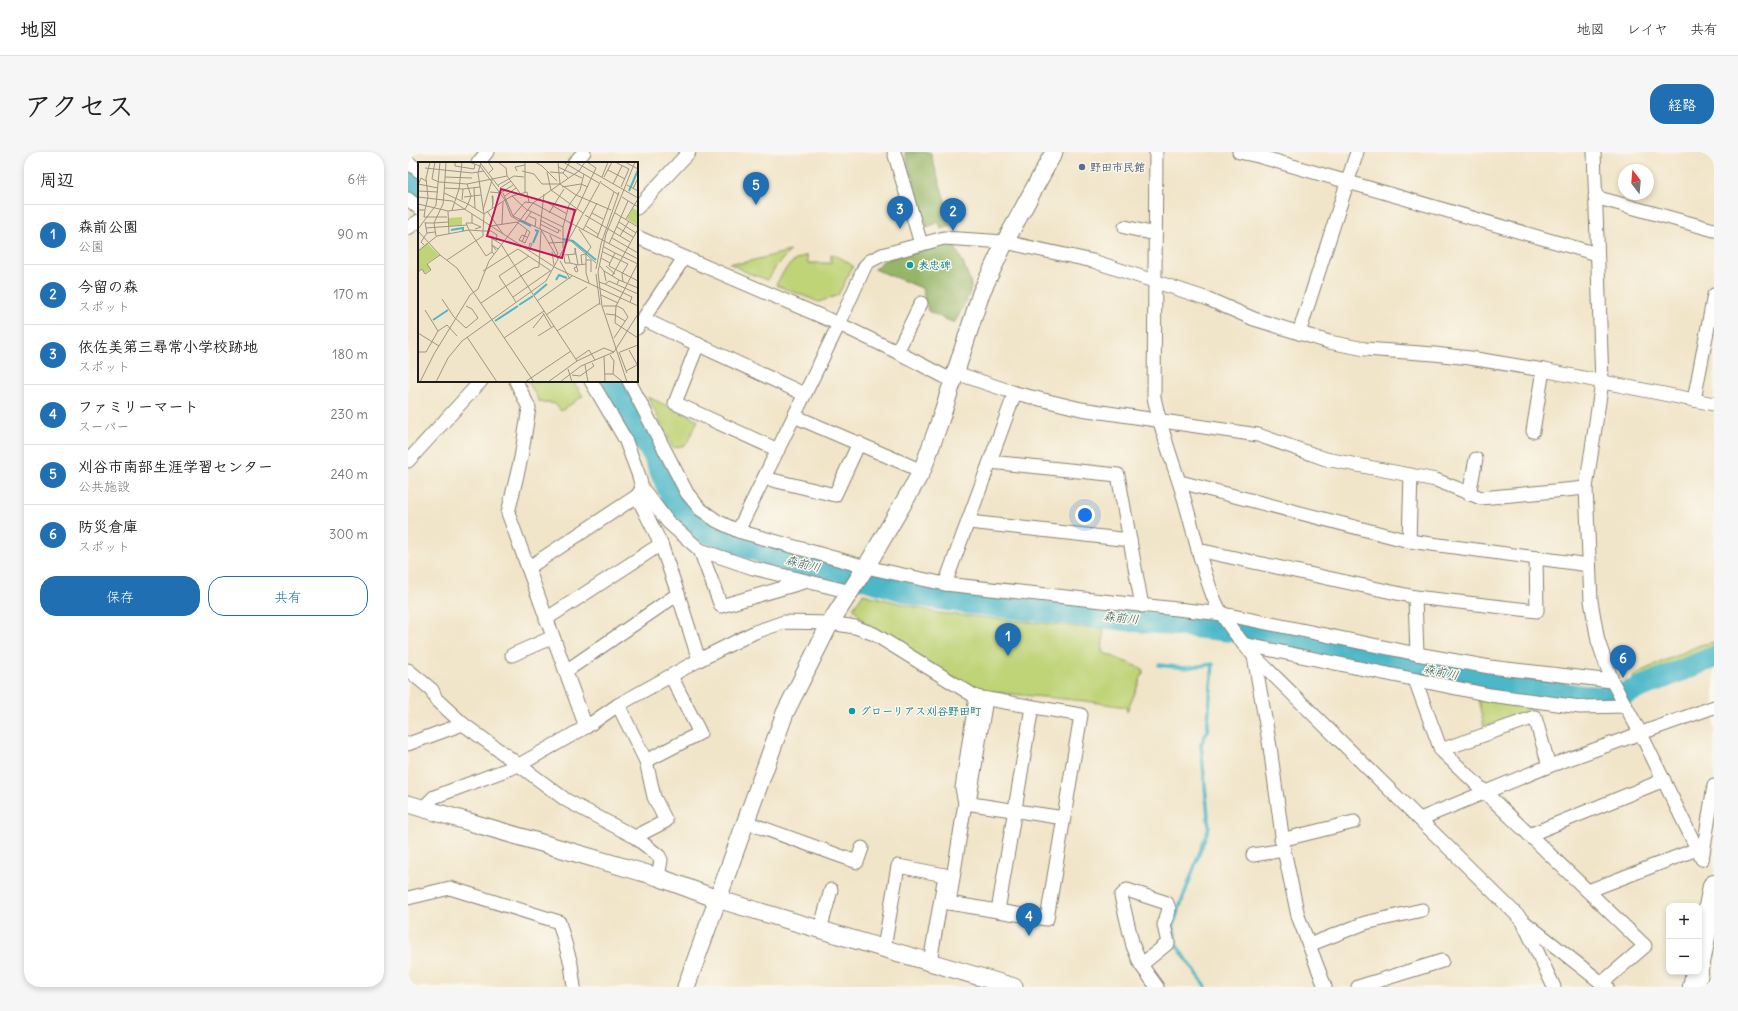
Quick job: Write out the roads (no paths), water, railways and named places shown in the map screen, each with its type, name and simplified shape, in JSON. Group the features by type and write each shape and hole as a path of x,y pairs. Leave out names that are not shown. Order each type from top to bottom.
{"highway":[{"path":"1702,948 1714,886"},
{"path":"1694,987 1696,975"}],"street":[{"path":"479,162 487,152"},
{"path":"575,162 584,152"},
{"path":"638,207 689,152"},
{"path":"894,152 921,244"},
{"path":"686,987 785,713 830,623 851,592 922,471 940,421 981,293 1005,242 1054,152"},
{"path":"1156,152 1154,398 1159,422 1180,482 1198,550 1215,602 1243,644 1254,656 1420,820 1523,921 1604,985 1645,946 1441,750 1415,680"},
{"path":"1239,152 1258,156 1598,254"},
{"path":"1299,333 1357,152"},
{"path":"1594,152 1602,382 1586,488 1588,565 1591,601 1598,641 1612,682 1641,734 1702,859 1714,786"},
{"path":"408,162 418,170"},
{"path":"1595,197 1714,230"},
{"path":"408,199 418,207"},
{"path":"408,228 418,223"},
{"path":"1125,227 1155,234"},
{"path":"638,237 839,324 954,377 1081,409 1159,422 1258,435 1326,459 1436,480 1481,498 1586,488"},
{"path":"738,531 839,324 865,266 870,261 882,255 944,238 1005,242 1093,260 1208,299 1254,319 1329,342 1365,349 1434,354 1543,370 1714,404"},
{"path":"684,258 640,323 698,344 804,394"},
{"path":"1694,400 1714,295"},
{"path":"897,352 921,303"},
{"path":"698,344 676,403 778,450"},
{"path":"1533,431 1543,370"},
{"path":"408,461 480,382"},
{"path":"516,382 529,408 508,512 586,728"},
{"path":"592,382 625,439 639,476 639,492 661,544 698,660"},
{"path":"631,382 687,493 700,509 717,521 738,531 866,567 945,584 1223,614 1417,654 1490,667 1612,682"},
{"path":"945,584 1015,393"},
{"path":"794,416 922,471"},
{"path":"764,478 836,495 859,443"},
{"path":"1469,494 1476,459"},
{"path":"990,462 1118,475 1142,606"},
{"path":"1409,541 1412,475"},
{"path":"1180,482 1409,541 1588,565"},
{"path":"528,568 639,492"},
{"path":"639,492 668,522 700,550 753,568 851,592"},
{"path":"969,522 1130,540"},
{"path":"546,619 661,544"},
{"path":"700,550 721,606 806,582"},
{"path":"1198,550 1415,597 1537,611 1536,558"},
{"path":"566,671 678,594"},
{"path":"1415,597 1417,654"},
{"path":"415,806 434,797 519,765 586,728 618,705 698,660 755,632 784,622 830,623 855,627 874,634 981,698 1081,715 1047,919 949,903 967,803 962,788 981,698"},
{"path":"512,655 553,637"},
{"path":"1243,644 1490,695 1580,707 1626,706"},
{"path":"1254,656 1270,747 1282,845 1298,916 1325,987"},
{"path":"646,761 700,733 671,676"},
{"path":"411,677 432,690 436,699 464,724 566,800 635,837 659,856 658,877"},
{"path":"618,705 646,761 654,797 666,821 635,837"},
{"path":"1420,820 1549,766 1641,734 1714,706"},
{"path":"998,912 1032,707"},
{"path":"1441,750 1535,717 1549,766"},
{"path":"408,744 464,724"},
{"path":"1529,835 1664,780"},
{"path":"967,803 1064,818"},
{"path":"415,806 658,877 718,899 1014,987"},
{"path":"746,822 857,862 862,848"},
{"path":"1252,855 1354,822"},
{"path":"1588,891 1697,849"},
{"path":"884,948 898,866 945,875 930,962"},
{"path":"408,898 450,888 559,922 571,964 574,987"},
{"path":"820,930 831,890"},
{"path":"1141,965 1168,943 1164,925 1169,909 1167,903 1128,890 1121,896 1129,933 1141,965 1157,987"},
{"path":"1309,945 1365,923 1422,910"},
{"path":"1523,921 1554,987"},
{"path":"1358,987 1442,961"}],"waterway":[{"name":"森前川","path":"408,178 418,186"},
{"name":"森前川","path":"612,382 637,432 653,454 674,503 685,517 702,531 790,563 844,573 920,596 966,603 1250,633 1491,682 1583,696 1604,697 1624,694 1714,657"},
{"path":"1159,665 1185,668 1213,664 1207,732 1201,744 1209,827 1173,925 1177,946 1206,987"}],"place":[{"name":"野田市民館","path":"1082,167"},
{"name":"刈谷市南部生涯学習センター","path":"756,205"},
{"name":"依佐美第三尋常小学校跡地","path":"900,229"},
{"name":"今留の森","path":"953,231"},
{"name":"表忠碑","path":"910,265"},
{"name":"森前公園","path":"1008,656"},
{"name":"防災倉庫","path":"1623,678"},
{"name":"グローリアス刈谷野田町","path":"852,711"},
{"name":"ファミリーマート","path":"1029,936"}]}
